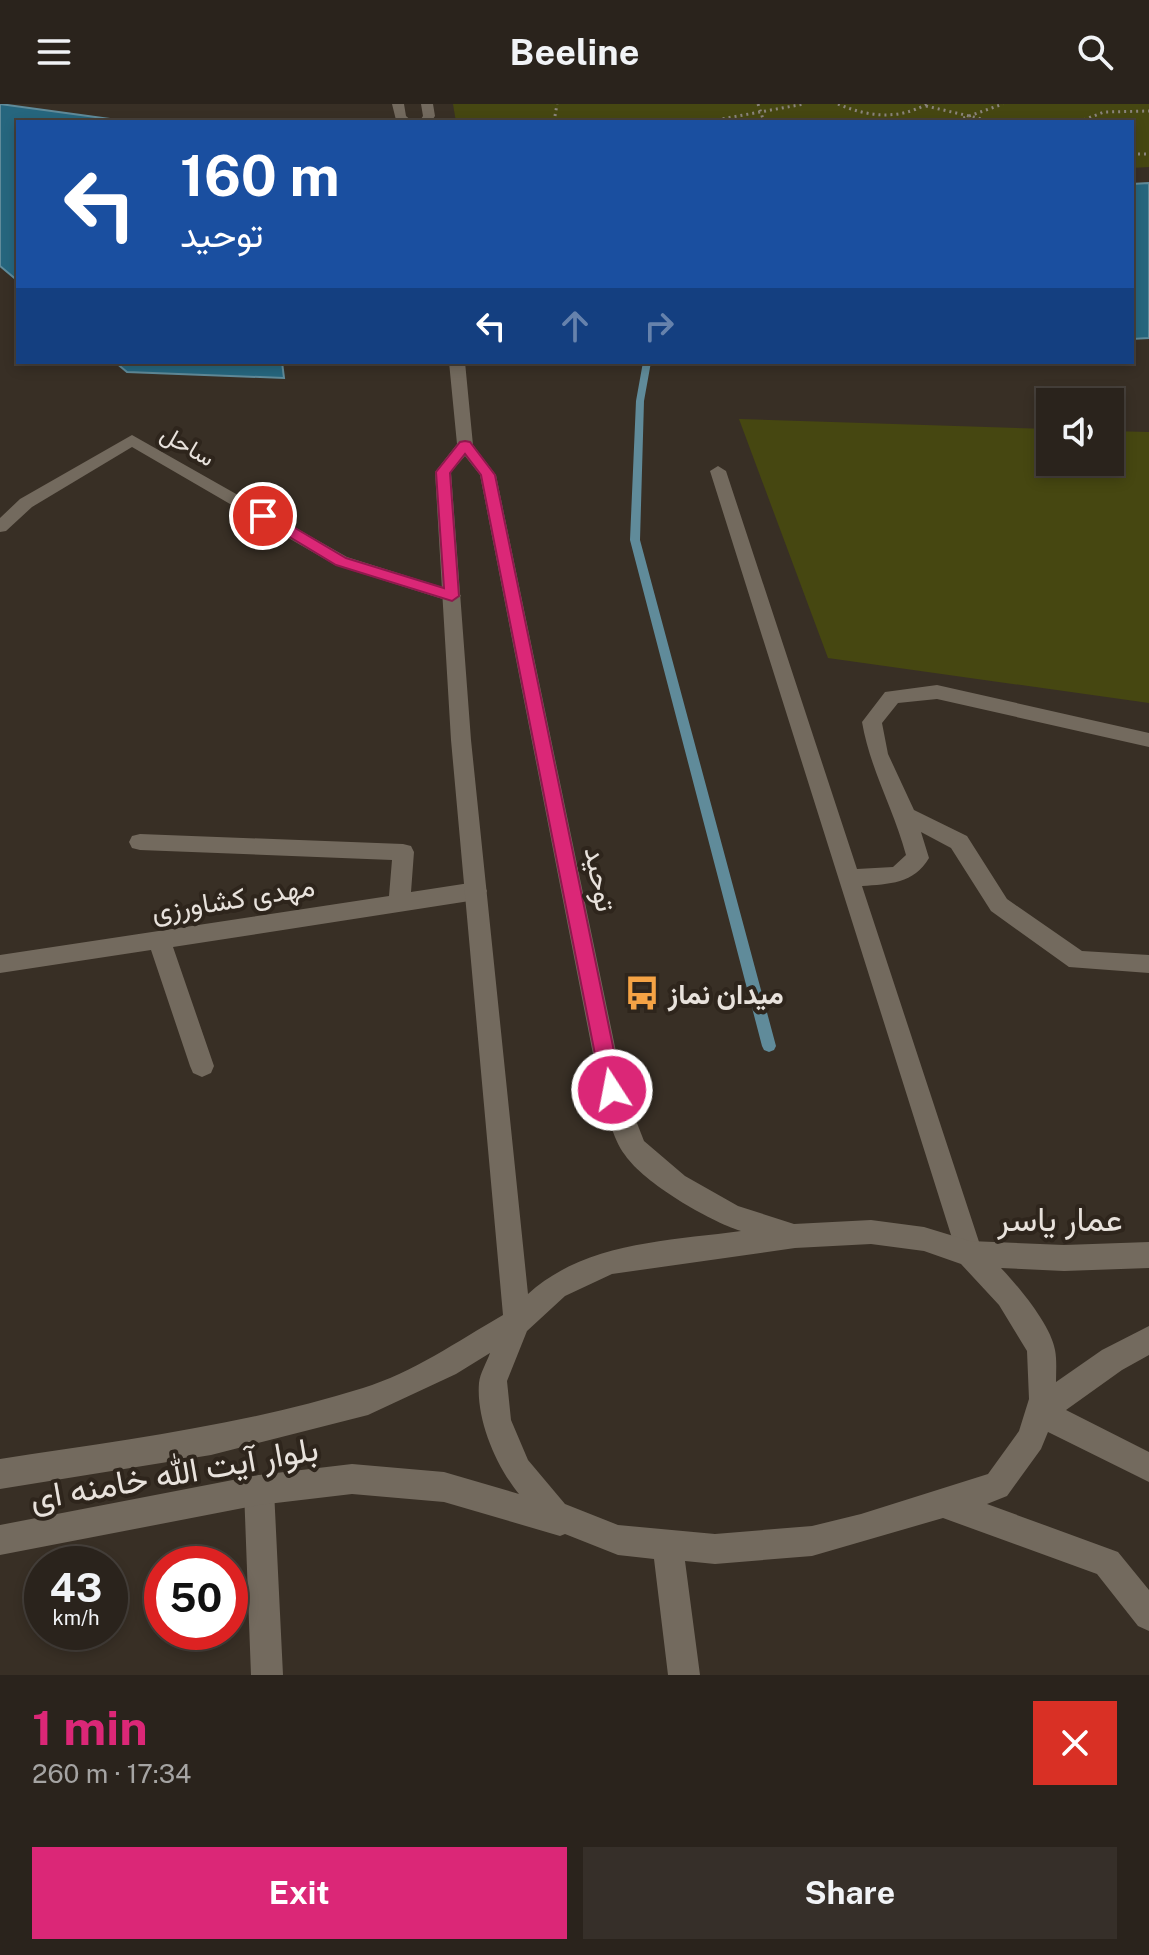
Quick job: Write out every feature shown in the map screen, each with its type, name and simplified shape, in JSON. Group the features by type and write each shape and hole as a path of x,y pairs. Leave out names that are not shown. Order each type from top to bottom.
{"main road":[{"path":"458,365 465,445 443,472 476,891 517,1322"},
{"name":"ساحل","path":"0,527 26,503 132,440 341,561 452,596"},
{"name":"توحید","path":"465,445 488,475 612,1090 634,1148 676,1184 732,1216 795,1236"},
{"path":"718,471 970,1254 1009,1296 1041,1348 1043,1399 1031,1439 997,1486 946,1504 812,1541 715,1549 618,1540 555,1515 518,1470 497,1421 493,1381 517,1322 555,1287 610,1262 795,1236 871,1232 924,1239 970,1254"},
{"path":"848,878 898,875 918,858 906,815 878,754 872,722 892,697 937,692 1149,740"},
{"path":"906,815 959,842 999,905 1077,960 1149,964"},
{"path":"140,842 403,852 399,903"},
{"name":"مهدی کشاورزی","path":"0,964 476,891"},
{"path":"159,940 202,1066"},
{"name":"عمار یاسر","path":"970,1254 1064,1258 1149,1255"},
{"name":"بلوار آیت الله خامنه ای","path":"0,1474 211,1441 368,1401 446,1364 517,1322"},
{"path":"1039,1412 1112,1360 1149,1340"},
{"path":"1039,1412 1149,1467"},
{"name":"بلوار آیت الله خامنه ای","path":"0,1540 259,1490 352,1479 444,1487 594,1530"},
{"path":"259,1490 267,1675"},
{"path":"946,1504 1107,1563 1149,1615"},
{"path":"668,1545 684,1675"}],"path":[{"path":"758,104 764,120"},
{"path":"716,120 804,104"},
{"path":"838,104 853,110 885,115 901,114 926,105 988,120"},
{"path":"957,120 1003,104"},
{"path":"1083,120 1104,112 1149,111"}],"shaded area":[{"path":"453,104 1149,104 1149,167 1134,168 1134,120 456,120"},
{"path":"739,419 1036,429 1036,476 1124,476 1124,431 1149,432 1149,703 828,658"}],"water":[{"path":"0,104 117,120 16,120 16,279 0,266"},
{"path":"1149,183 1149,338 1134,339 1134,184"},
{"path":"117,364 282,364 284,378 127,372"}],"waterway":[{"path":"647,364 640,401 635,540 769,1046"}],"place":[{"name":"میدان نماز","path":"642,993"}],"route":[{"path":"263,516 341,561 452,596 443,472 465,445 488,475 612,1090"}]}
